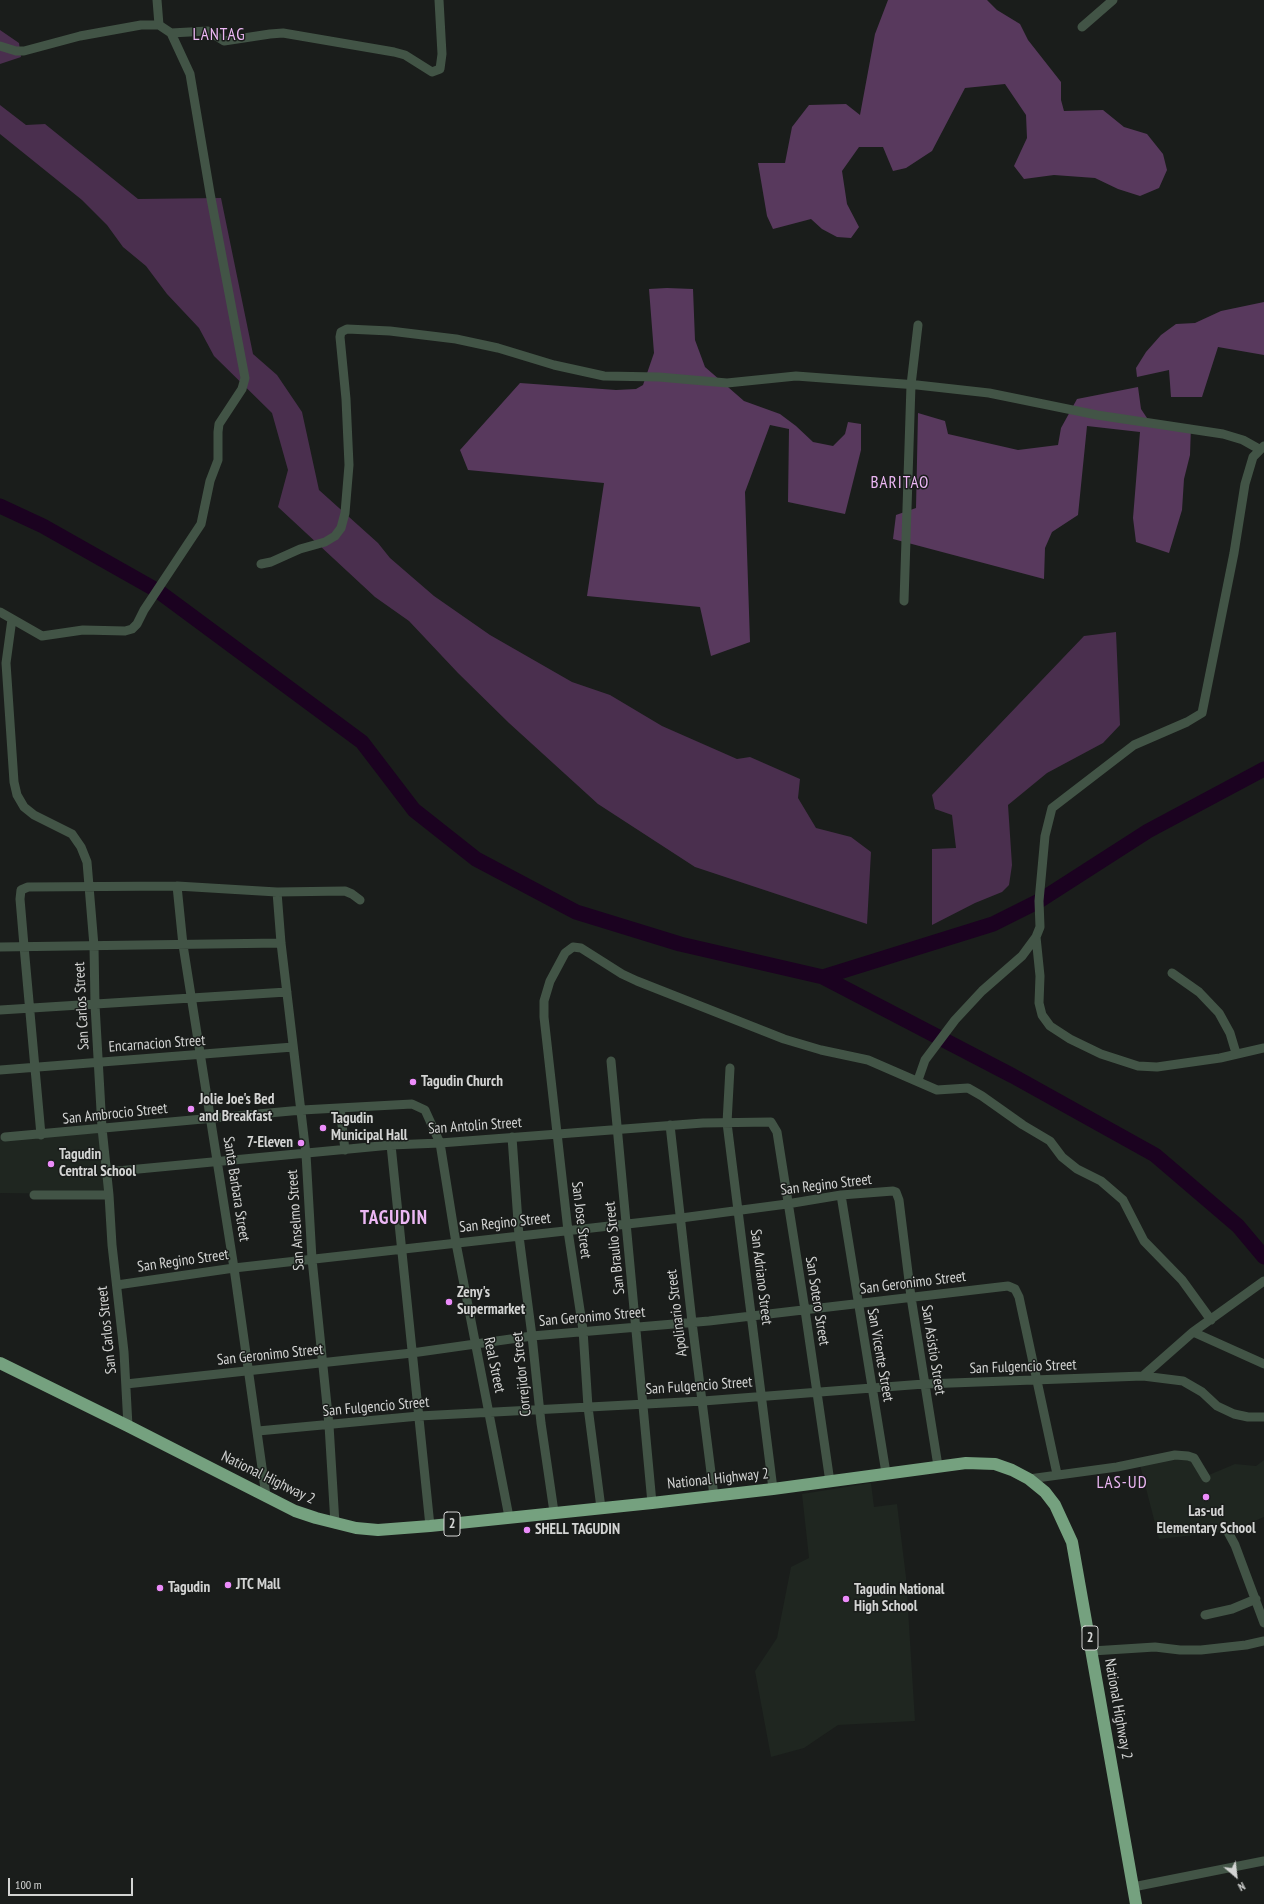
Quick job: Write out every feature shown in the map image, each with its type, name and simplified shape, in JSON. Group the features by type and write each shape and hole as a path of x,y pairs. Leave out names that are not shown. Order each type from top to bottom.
{"highway":[{"name":"National Highway 2","path":"0,1363 295,1511 335,1524 356,1528 378,1530 430,1526 652,1503 774,1490 886,1473 966,1463 995,1464 1029,1479 1045,1492 1055,1505 1072,1542 1136,1904"}],"street":[{"path":"157,0 159,25"},
{"path":"171,33 208,31 224,41 283,33 394,52 405,55 432,72 440,69 442,54 439,0"},
{"path":"1082,27 1113,0"},
{"path":"0,46 16,52 24,51 80,36 141,25 159,25 171,33 190,74 210,193 245,378 242,389 219,424 218,460 210,481 202,524 144,610 137,624 132,629 125,631 83,630 42,636 0,612"},
{"path":"904,601 911,385 918,325"},
{"path":"261,564 271,562 300,549 325,542 335,536 341,528 345,513 349,465 346,399 340,337 341,332 347,328 390,331 456,340 498,348 554,365 604,376 659,376 727,383 796,376 989,393 1097,415 1223,434 1262,448 1253,457 1245,484 1234,553 1202,712 1187,722 1134,745 1052,808 1048,818 1045,836 1040,901 1040,927 1036,938 1022,956 982,991 955,1020 925,1060 918,1080 937,1090 968,1088 1050,1141 1062,1157 1077,1169 1107,1186 1123,1200 1144,1241 1182,1280 1214,1318"},
{"name":"San Carlos Street","path":"12,619 6,663 14,782 17,795 24,807 34,816 66,830 77,840 87,862 94,946 94,1005 99,1063 102,1128 110,1195 126,1384 128,1426"},
{"path":"41,1135 20,899 21,890 28,887 177,886 276,892 345,891 360,900"},
{"name":"Santa Barbara Street","path":"177,886 182,945 218,1163 258,1431 266,1496"},
{"name":"San Anselmo Street","path":"276,892 293,1047 302,1110 312,1259 329,1425 335,1524"},
{"path":"1036,938 1040,976 1039,1003 1042,1015 1050,1026 1070,1039 1101,1054 1138,1066 1157,1067 1182,1064 1264,1048"},
{"path":"0,947 281,944"},
{"name":"San Jose Street","path":"601,1508 588,1407 583,1330 568,1231 544,1017 544,1001 550,981 565,952 569,949 577,947 638,981 784,1039 822,1050 868,1060 918,1080"},
{"path":"1172,973 1199,992 1219,1013 1230,1034 1236,1053"},
{"path":"0,1010 287,992"},
{"name":"Encarnacion Street","path":"0,1070 293,1047"},
{"name":"San Braulio Street","path":"611,1061 616,1130 637,1327 652,1503"},
{"name":"San Adriano Street","path":"730,1068 727,1123 774,1490"},
{"name":"San Ambrocio Street","path":"5,1137 41,1135 302,1110 412,1104 419,1106"},
{"name":"Real Street","path":"419,1106 425,1110 429,1117 440,1143 456,1243 509,1517"},
{"path":"340,1108 345,1150"},
{"name":"San Antolin Street","path":"107,1172 218,1163 391,1145 440,1143 727,1123 768,1122 774,1125"},
{"name":"San Sotero Street","path":"774,1125 777,1132 787,1204 805,1310 830,1482"},
{"name":"Apolinario Street","path":"670,1126 692,1322 714,1496"},
{"name":"Correjidor Street","path":"512,1137 519,1236 532,1336 539,1411 554,1512"},
{"path":"391,1145 430,1526"},
{"name":"San Regino Street","path":"117,1285 234,1268 680,1218 787,1204 840,1194 896,1192"},
{"name":"San Asistio Street","path":"896,1192 899,1200 911,1297 938,1466"},
{"name":"San Vicente Street","path":"840,1194 886,1473"},
{"path":"34,1196 110,1195"},
{"path":"1143,1376 1193,1332 1264,1281"},
{"name":"San Geronimo Street","path":"126,1384 322,1364 583,1330 637,1327 752,1316 911,1297 1012,1287 1015,1289 1019,1297 1036,1381"},
{"path":"1193,1332 1264,1364"},
{"name":"San Fulgencio Street","path":"258,1431 419,1416 539,1411 703,1401 924,1384 1143,1376 1183,1381 1202,1392 1217,1406 1234,1414 1248,1417 1264,1417"},
{"path":"1036,1381 1057,1474"},
{"path":"1029,1479 1117,1467 1175,1455 1194,1458 1206,1478"},
{"path":"1228,1532 1235,1545 1264,1623"},
{"path":"1205,1615 1232,1609 1256,1599"},
{"path":"1092,1651 1128,1647 1200,1650 1246,1645 1264,1641"},
{"path":"1133,1887 1182,1879 1264,1861"}],"shaded area":[{"path":"888,0 987,0 997,10 1020,24 1028,40 1061,82 1061,100 1064,111 1103,110 1124,127 1147,134 1163,154 1167,170 1159,188 1140,196 1118,189 1095,178 1054,175 1024,179 1014,166 1027,138 1026,115 1005,84 965,88 932,151 906,168 893,171 883,147 859,147 842,171 847,204 859,227 851,238 837,237 822,229 811,219 773,229 767,216 758,163 785,163 792,127 809,105 846,104 860,115 875,34"},
{"path":"0,30 19,43 21,57 0,64"},
{"path":"0,105 26,125 45,124 138,199 221,198 253,354 277,375 302,412 319,490 378,543 390,558 434,596 490,635 572,682 610,695 662,726 737,759 750,757 800,779 798,798 816,828 851,837 871,852 867,924 695,867 598,804 509,723 458,673 409,621 375,597 278,507 288,470 272,413 214,356 199,328 167,294 146,266 123,247 107,225 82,200 0,134"},
{"path":"649,289 693,289 695,340 705,367 744,401 780,414 796,426 813,442 833,446 845,434 848,422 861,424 861,450 845,514 788,502 789,429 770,425 745,492 750,642 711,656 700,607 587,596 604,483 468,470 460,450 520,383 616,390 636,389 643,385 654,353"},
{"path":"1264,302 1264,355 1218,347 1202,397 1171,397 1169,370 1137,377 1136,368 1146,352 1161,335 1176,324 1195,323 1221,311"},
{"path":"1138,387 1141,409 1149,421 1191,425 1190,455 1184,479 1182,510 1169,553 1136,542 1133,518 1140,432 1087,426 1078,515 1052,532 1045,548 1044,579 893,539 896,515 916,508 918,413 945,421 948,434 1018,450 1058,445 1061,428 1077,399"},
{"path":"1116,632 1120,725 1103,743 1047,773 1008,805 1012,865 1009,885 1002,892 975,903 932,925 932,849 956,848 952,815 935,809 932,795 1084,636"},
{"name":"Tagudin Central School","path":"100,1133 105,1191 76,1194 0,1193 0,1138"},
{"name":"Las-ud Elementary School","path":"1193,1458 1204,1477 1235,1464 1256,1466 1264,1460 1264,1517 1231,1531 1159,1539 1140,1465 1165,1459"},
{"name":"Tagudin National High School","path":"871,1483 874,1507 897,1504 906,1577 915,1721 838,1725 804,1748 771,1757 755,1671 777,1638 791,1567 809,1558 802,1494"}],"waterway":[{"path":"0,506 43,526 158,591 362,742 414,810 476,859 576,912 680,944 823,977 1013,1076 1155,1155 1238,1226 1264,1257"},
{"path":"823,977 993,924 1039,901 1148,831 1264,769"}],"place":[{"name":"Tagudin Church","path":"413,1082"},
{"name":"Jolie Joe's Bed and Breakfast","path":"191,1109"},
{"name":"Tagudin Municipal Hall","path":"323,1128"},
{"name":"7-Eleven","path":"301,1143"},
{"name":"Tagudin Central School","path":"51,1164"},
{"name":"Zeny's Supermarket","path":"449,1302"},
{"name":"Las-ud Elementary School","path":"1206,1497"},
{"name":"SHELL TAGUDIN","path":"527,1530"},
{"name":"JTC Mall","path":"228,1585"},
{"name":"Tagudin","path":"160,1588"},
{"name":"Tagudin National High School","path":"846,1599"}],"district":[{"name":"LANTAG","path":"219,35"},
{"name":"BARITAO","path":"900,483"},
{"name":"TAGUDIN","path":"394,1219"},
{"name":"LAS-UD","path":"1122,1483"}]}
